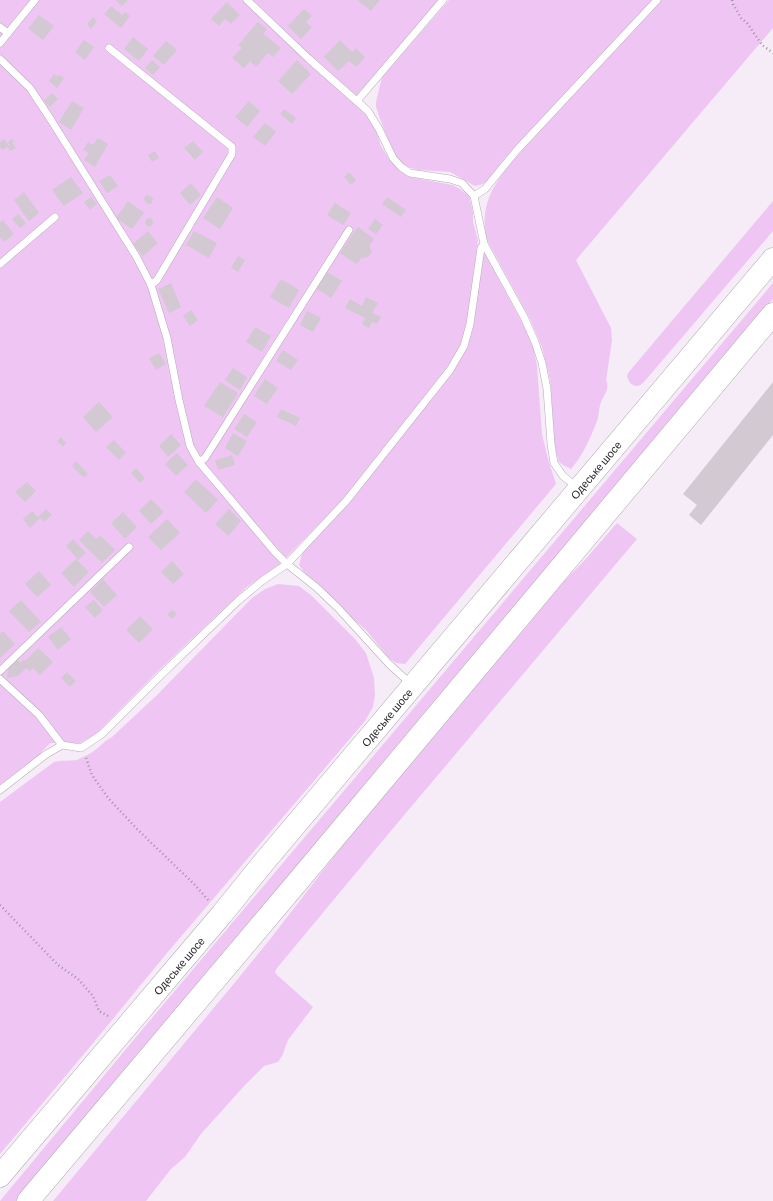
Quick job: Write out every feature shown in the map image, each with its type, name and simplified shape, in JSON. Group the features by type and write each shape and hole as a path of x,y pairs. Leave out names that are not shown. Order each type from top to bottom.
{"highway":[{"name":"Одеське шосе","path":"0,1176 773,260"},
{"path":"28,1201 773,314"},
{"path":"39,1201 74,1146"}],"lane":[{"path":"0,43 35,0"},
{"path":"247,0 371,115 393,158 400,167 410,173 450,179 462,183 474,196 484,244 536,342 547,389 554,463 564,476 580,489"},
{"path":"357,101 443,0"},
{"path":"474,196 485,189 517,150 657,0"},
{"path":"0,27 8,33"},
{"path":"109,48 232,147 232,154 157,280 151,285"},
{"path":"0,59 30,88 136,256 151,285 167,338 190,446 199,462 255,529 287,564 316,587 338,608 389,664 414,687"},
{"path":"0,264 55,217"},
{"path":"199,462 205,458 349,230"},
{"path":"0,790 45,755 62,745 81,748 102,734 161,674 238,601 262,580 287,564 347,500 450,370 464,346 470,324 481,248 484,244"},
{"path":"0,671 129,547"},
{"path":"0,679 38,715 62,745"}],"path":[{"path":"732,0 741,18 747,23 762,45 773,53"},
{"path":"81,748 92,775 108,798 222,914"},
{"path":"0,905 58,965 78,979 93,996 99,1011 125,1027"}],"shaded area":[{"path":"0,0 440,0 352,101 373,122 381,146 389,159 400,170 410,177 453,185 469,196 473,212 473,222 478,240 467,322 463,340 452,361 343,499 280,564 248,586 157,672 95,735 80,743 50,743 32,762 0,786"},
{"path":"449,0 652,0 504,159 489,179 483,184 475,186 450,172 418,170 408,167 399,161 392,151 376,107 382,77"},
{"path":"660,0 773,0 773,28 576,260 611,328 612,340 606,381 607,391 601,402 598,418 590,438 571,469 559,462 555,449 550,380 542,347 530,319 486,238 485,214 490,195 515,158"},
{"path":"773,201 773,231 644,382 637,386 630,383 627,377 628,373"},
{"path":"483,250 532,341 537,366 542,434 556,484 405,664 396,663 389,658 366,630 309,579 299,565 303,550 465,349 472,332"},
{"path":"773,283 773,299 16,1201 0,1201 146,1025"},
{"path":"617,523 637,539 277,968 275,972 277,975 313,1007 288,1040 278,1062 264,1066 245,1085 201,1134 185,1157 171,1169 146,1201 53,1201 232,986 356,828 548,597 583,562"},
{"path":"278,584 299,586 312,596 355,639 366,653 374,678 375,695 373,707 365,721 167,953 0,1154 0,802 54,762 77,760 97,749 156,696 252,598 265,589"}],"building":[{"path":"128,0 122,6 116,1"},
{"path":"380,0 371,11 358,1"},
{"path":"227,2 240,15 231,24 225,19 219,26 211,19"},
{"path":"111,6 122,15 125,12 130,16 121,28 104,14"},
{"path":"304,9 312,16 306,22 312,27 301,39 288,26"},
{"path":"39,15 54,26 43,40 28,29"},
{"path":"93,17 97,21 91,29 87,24"},
{"path":"258,22 267,29 263,34 281,48 273,57 268,53 256,67 250,61 244,68 232,58 242,48 238,45"},
{"path":"133,37 148,49 139,61 124,49"},
{"path":"84,40 94,47 85,60 75,52"},
{"path":"340,40 352,52 356,48 365,57 356,67 349,61 338,71 324,57"},
{"path":"166,41 177,50 164,65 153,56"},
{"path":"152,60 160,67 153,75 145,68"},
{"path":"297,60 311,74 292,94 278,81"},
{"path":"54,74 58,77 59,75 64,78 57,88 49,81"},
{"path":"52,93 58,99 50,107 44,101"},
{"path":"72,101 84,108 71,130 59,122"},
{"path":"249,101 260,111 247,127 235,117"},
{"path":"284,109 296,118 292,124 280,114"},
{"path":"265,123 276,132 265,146 253,137"},
{"path":"98,138 108,144 95,167 84,160 89,153 83,150 88,142 93,145"},
{"path":"4,139 9,146 10,145 8,142 12,139 14,142 12,143 16,148 10,151 7,147 3,150 0,147 0,142"},
{"path":"193,141 203,152 195,160 184,148"},
{"path":"155,151 159,158 152,162 148,155"},
{"path":"349,172 356,180 351,185 344,177"},
{"path":"110,175 118,186 107,193 99,181"},
{"path":"71,177 83,193 64,206 52,190"},
{"path":"191,183 201,195 190,205 180,193"},
{"path":"24,192 39,213 29,221 14,200"},
{"path":"146,195 151,196 153,199 151,204 146,203 144,199"},
{"path":"91,197 97,204 90,210 84,202"},
{"path":"217,197 233,208 220,229 203,218"},
{"path":"387,197 406,210 401,217 382,204"},
{"path":"128,201 144,213 132,229 116,218"},
{"path":"335,203 351,213 343,225 327,215"},
{"path":"18,214 26,223 20,228 12,219"},
{"path":"148,218 152,219 153,223 150,227 146,225 145,221"},
{"path":"375,219 383,225 376,234 368,229"},
{"path":"3,220 14,234 4,242 0,237 0,222"},
{"path":"358,227 374,239 369,246 372,252 368,257 362,257 357,264 340,253"},
{"path":"148,231 158,243 143,256 133,244"},
{"path":"194,231 217,243 209,258 186,245"},
{"path":"238,256 245,260 238,272 231,268"},
{"path":"327,272 342,281 331,298 317,289"},
{"path":"281,279 299,290 289,308 270,297"},
{"path":"171,283 181,307 169,313 158,289"},
{"path":"366,297 378,303 372,313 381,317 377,324 372,322 369,328 362,324 365,318 345,308 350,299 362,306"},
{"path":"191,310 198,320 190,326 183,316"},
{"path":"307,311 321,318 313,332 300,325"},
{"path":"255,327 271,336 262,352 246,342"},
{"path":"283,350 298,360 291,370 276,361"},
{"path":"159,353 166,364 156,370 149,358"},
{"path":"233,368 247,377 240,390 225,380"},
{"path":"265,379 278,388 267,404 254,396"},
{"path":"220,382 238,393 223,417 204,406"},
{"path":"773,382 773,435 701,525 689,515 697,505 683,494"},
{"path":"99,402 113,417 96,432 83,417"},
{"path":"281,409 300,418 296,426 277,417"},
{"path":"244,414 257,422 247,437 234,429"},
{"path":"233,433 247,441 238,456 225,448"},
{"path":"171,434 181,445 168,457 159,446"},
{"path":"61,437 66,443 63,447 57,441"},
{"path":"114,440 126,453 119,460 106,447"},
{"path":"177,453 188,465 176,476 165,464"},
{"path":"232,455 235,465 218,470 215,460"},
{"path":"76,461 88,474 84,478 72,466"},
{"path":"136,468 145,478 140,483 131,473"},
{"path":"196,479 218,500 206,513 184,492"},
{"path":"27,482 36,491 25,502 15,492"},
{"path":"151,499 164,512 151,524 139,511"},
{"path":"46,509 52,515 44,522 40,518 30,528 23,519 32,511 38,517"},
{"path":"229,509 241,521 228,536 215,524"},
{"path":"123,512 137,527 125,539 111,523"},
{"path":"167,519 180,533 161,550 148,537"},
{"path":"88,531 96,539 100,535 115,550 102,563 79,540"},
{"path":"73,539 86,553 78,560 66,546"},
{"path":"76,559 89,572 74,587 61,573"},
{"path":"172,561 184,574 173,584 161,572"},
{"path":"39,571 51,585 37,597 25,584"},
{"path":"103,579 117,595 104,607 90,592"},
{"path":"21,600 41,622 29,632 9,611"},
{"path":"94,600 103,610 95,618 85,607"},
{"path":"172,610 177,614 172,619 167,615"},
{"path":"140,616 153,629 139,643 126,630"},
{"path":"61,627 71,639 58,650 48,637"},
{"path":"3,631 15,644 0,658 0,634"},
{"path":"38,648 53,662 40,675 33,668 30,671 26,668 18,676 7,678 8,669 17,660 20,663 24,659 25,661"},
{"path":"67,672 76,681 70,687 61,678"}]}
